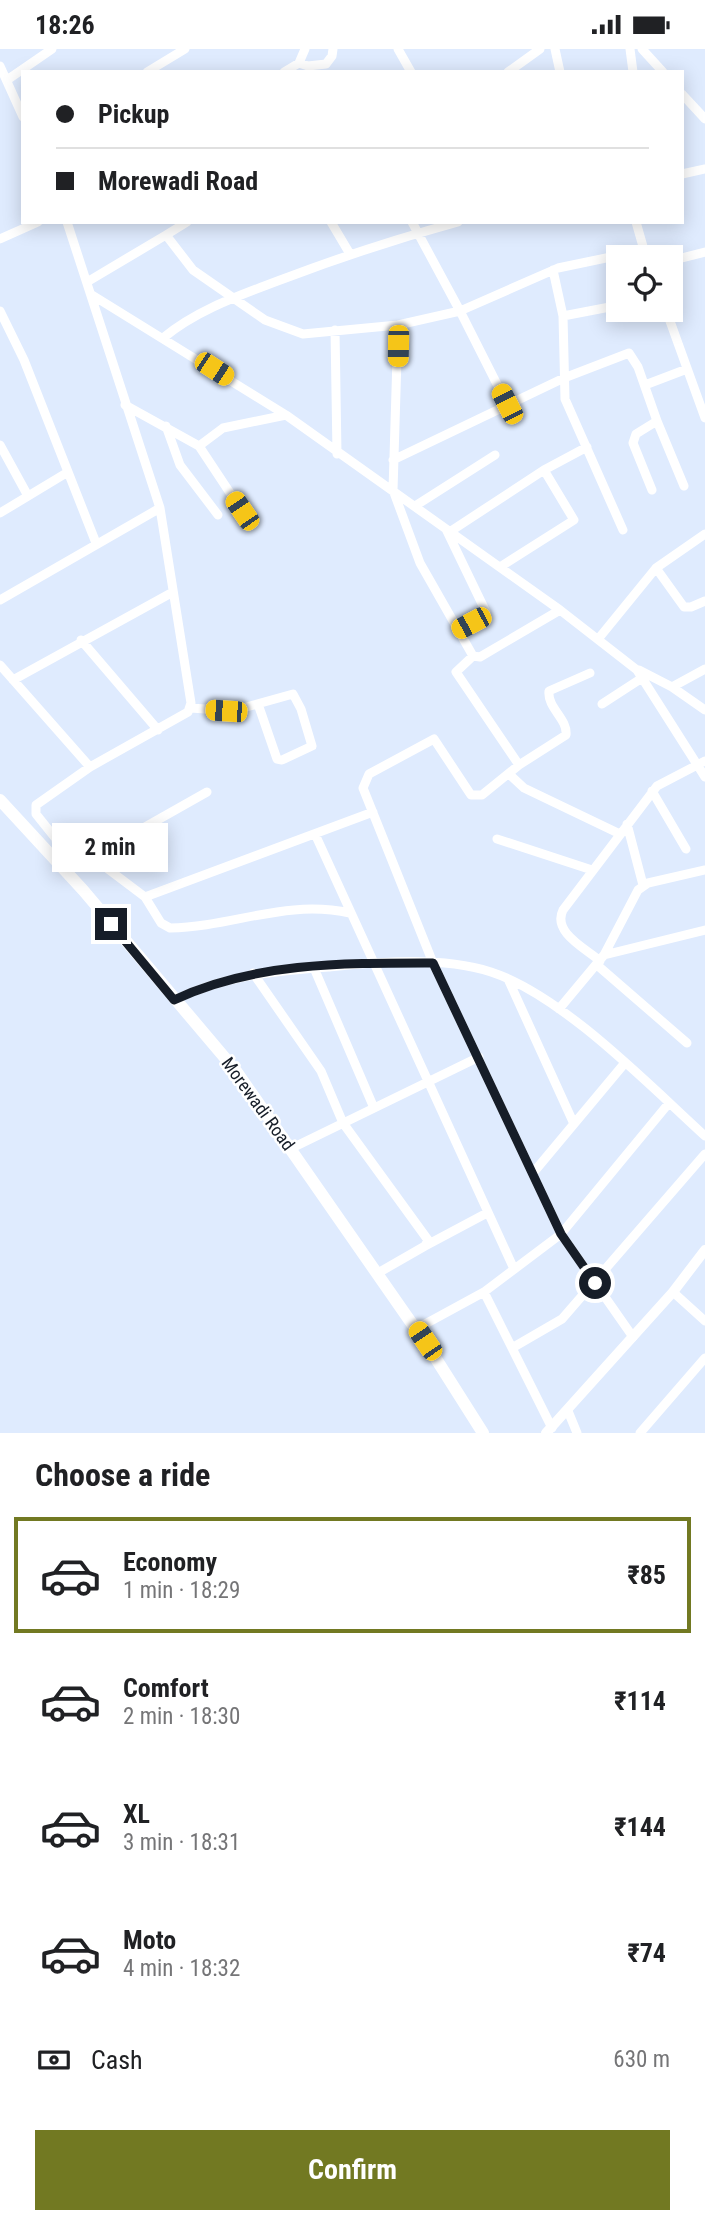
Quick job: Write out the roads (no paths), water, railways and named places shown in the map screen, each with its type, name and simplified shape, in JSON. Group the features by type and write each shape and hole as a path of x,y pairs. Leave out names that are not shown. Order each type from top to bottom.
{"main road":[{"name":"Morewadi Road","path":"0,800 58,847 99,910 236,1071 378,1273 483,1433"}],"street":[{"path":"22,70 52,49"},
{"path":"151,70 185,49"},
{"path":"287,70 299,63 305,49"},
{"path":"299,63 328,68 332,49"},
{"path":"398,49 410,70"},
{"path":"511,70 540,49"},
{"path":"555,49 560,70"},
{"path":"630,49 633,70"},
{"path":"642,49 661,70"},
{"path":"0,66 21,112"},
{"path":"7,80 21,70"},
{"path":"684,96 705,119"},
{"path":"684,174 705,169"},
{"path":"0,239 34,224"},
{"path":"68,224 160,508 191,708"},
{"path":"88,282 184,224"},
{"path":"332,224 350,254"},
{"path":"413,224 507,404"},
{"path":"163,338 184,321 233,298 350,254 451,224"},
{"path":"637,224 642,245"},
{"path":"166,235 193,270 265,320 303,334 398,325 460,311 554,270 578,262 606,259"},
{"path":"683,258 705,252"},
{"path":"554,270 563,316 565,399 623,530"},
{"path":"92,295 286,415 599,638 640,674 701,763 705,777"},
{"path":"563,316 606,308"},
{"path":"0,311 24,360 96,543"},
{"path":"670,322 705,418"},
{"path":"398,325 393,490 420,563 457,631 473,656 480,657 560,610"},
{"path":"335,330 338,453"},
{"path":"393,460 564,378 629,353 633,355 684,486"},
{"path":"645,385 687,369"},
{"path":"125,405 199,446 242,511"},
{"path":"199,446 223,428 286,415"},
{"path":"652,490 633,443 636,434 657,421"},
{"path":"166,426 180,465 218,515"},
{"path":"0,446 28,496"},
{"path":"448,529 587,447"},
{"path":"415,506 495,455"},
{"path":"500,567 574,520 544,470"},
{"path":"0,513 68,472"},
{"path":"0,600 160,508"},
{"path":"448,529 486,612 457,631"},
{"path":"599,638 656,568 705,534"},
{"path":"656,568 684,607 705,601"},
{"path":"13,680 173,592"},
{"path":"82,640 158,730"},
{"path":"473,656 456,673 519,765"},
{"path":"0,665 89,767"},
{"path":"672,687 705,669"},
{"path":"590,673 549,691 550,702 566,727 566,735 519,765 482,795 474,797 437,742 431,739 369,774 363,788 433,963 561,1234 633,1337"},
{"path":"640,674 672,687 705,710"},
{"path":"602,704 640,674"},
{"path":"258,704 277,759 282,760 312,746 302,709 293,694 232,711 191,708 158,730 89,767 36,805 36,814 58,847 92,857 145,897 161,923 170,928 270,910 325,908 350,913"},
{"path":"687,1044 600,960 563,930 559,922 563,910 652,791 663,781 701,763"},
{"path":"509,774 524,788 620,834"},
{"path":"652,791 686,849"},
{"path":"92,857 208,792"},
{"path":"145,897 373,812"},
{"path":"559,1009 600,960 642,885 627,824"},
{"path":"315,834 514,1269"},
{"path":"497,839 593,870"},
{"path":"642,885 705,870"},
{"path":"600,960 705,930"},
{"path":"174,1000 208,984 253,973 374,963 460,965 508,979 559,1009 705,1136"},
{"path":"314,968 374,1108"},
{"path":"253,973 321,1071 343,1123 424,1233 428,1240 425,1246"},
{"path":"508,979 574,1124"},
{"path":"290,1149 479,1058"},
{"path":"533,1173 624,1064"},
{"path":"416,1329 484,1292 561,1234 669,1103"},
{"path":"512,1347 562,1319 705,1154"},
{"path":"378,1273 487,1213"},
{"path":"484,1292 549,1430 673,1292 705,1250"},
{"path":"673,1292 705,1321"},
{"path":"643,1432 705,1358"},
{"path":"568,1411 577,1433"}]}
